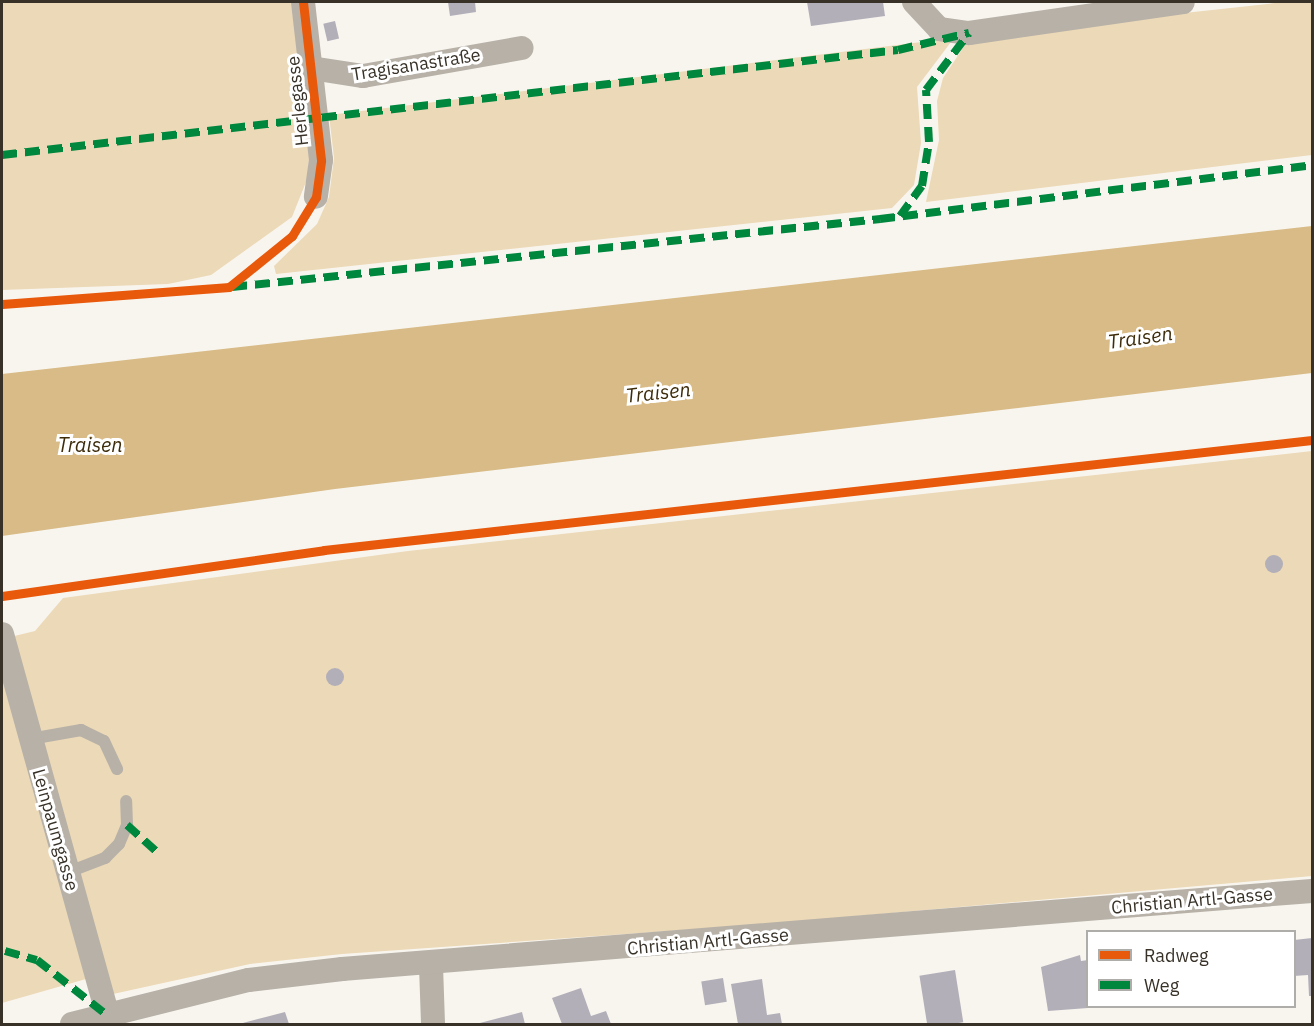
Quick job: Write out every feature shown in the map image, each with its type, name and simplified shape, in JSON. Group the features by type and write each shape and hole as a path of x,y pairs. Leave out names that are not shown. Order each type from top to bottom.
{"street":[{"name":"Herlegasse","path":"303,2 321,160 316,197"},
{"path":"914,5 939,29 969,33 1168,2"},
{"name":"Tragisanastraße","path":"311,68 363,76 522,48"},
{"name":"Leinpaumgasse","path":"2,634 108,1020"},
{"name":"Christian Artl-Gasse","path":"72,1024 108,1020 249,980 1312,891"},
{"path":"431,966 433,1024"}],"lane":[{"path":"30,739 81,730 104,741 117,769"},
{"path":"66,873 105,858 119,844 127,825 126,801"}],"shaded area":[{"path":"2,2 295,2 311,118 308,177 292,217 211,275 168,284 2,290"},
{"path":"1285,2 1312,2 1312,155 926,202 939,140 937,101 943,78 971,36"},
{"path":"954,38 917,87 921,143 914,185 892,208 276,274 274,266 317,224 329,197 334,158 329,115"},
{"path":"1312,451 1312,876 755,925 342,954 250,964 113,994 86,979 2,1003 2,639 35,631 63,598 408,551"}],"water":[{"name":"Traisen","path":"1312,226 1312,373 335,489 2,536 2,374"}],"building":[{"path":"448,2 475,2 476,12 450,16"},
{"path":"807,2 883,2 885,16 811,26"},
{"path":"335,21 339,39 327,41 323,24"},
{"path":"1274,555 1280,558 1283,564 1280,570 1274,573 1268,570 1265,564 1268,558"},
{"path":"335,668 341,671 344,677 341,683 335,686 329,683 326,677 329,671"},
{"path":"1312,938 1312,996 1309,996 1308,975 1296,976 1296,940"},
{"path":"1080,955 1081,961 1086,960 1086,1008 1088,1008 1048,1011 1041,967"},
{"path":"955,970 963,1022 927,1024 919,976"},
{"path":"723,978 727,1002 705,1005 701,981"},
{"path":"762,979 767,1015 780,1013 782,1024 738,1024 731,984"},
{"path":"581,988 591,1016 606,1011 611,1024 562,1024 552,998"},
{"path":"285,1012 289,1024 239,1024"},
{"path":"522,1012 525,1024 476,1024"}],"marked path":[{"path":"2,155 898,50 969,33"},
{"path":"900,216 922,186 929,142 926,90 969,33"},
{"path":"232,287 880,219 1312,165"},
{"path":"127,825 157,852"},
{"path":"5,951 37,960 107,1015"}],"cycle path":[{"path":"2,304 229,287 292,236 316,197 321,160 303,2"},
{"path":"2,596 324,550 1312,440"}]}
